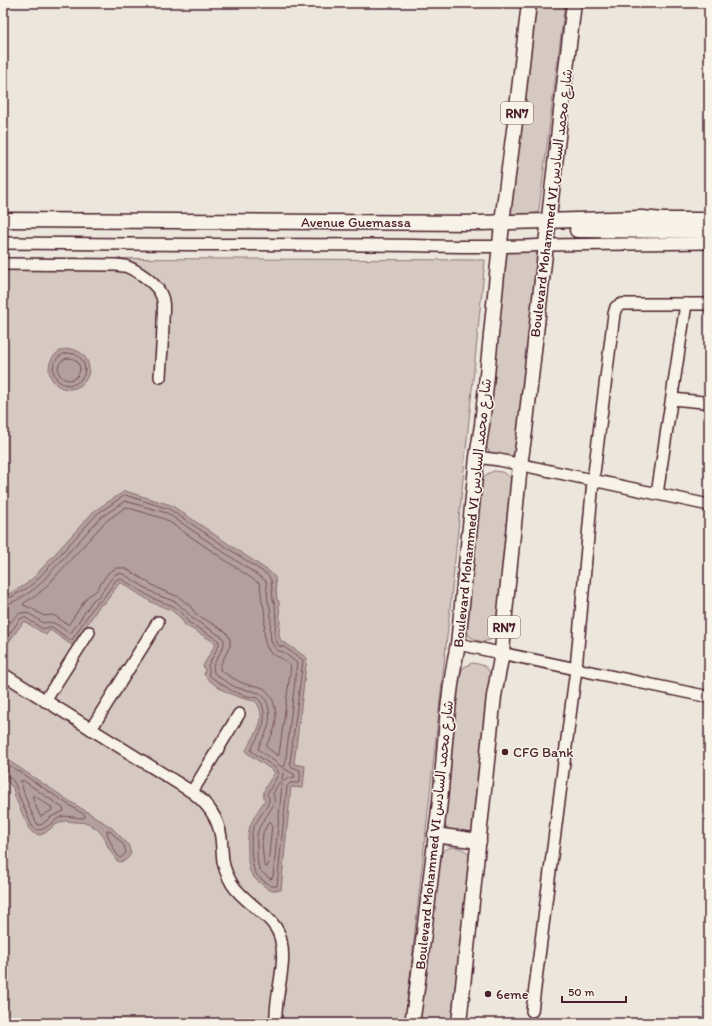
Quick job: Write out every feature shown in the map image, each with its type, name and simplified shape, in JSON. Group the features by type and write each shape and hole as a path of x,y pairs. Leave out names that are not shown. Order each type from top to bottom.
{"main road":[{"name":"Boulevard Mohammed VI شارع محمد السادس","path":"412,1023 435,835 450,690 458,644 502,227 529,3"},
{"name":"Boulevard Mohammed VI شارع محمد السادس","path":"459,1023 494,696 502,653 520,465 574,3"},
{"name":"Avenue Guemassa","path":"547,233 642,218 663,220 709,220"},
{"name":"Avenue Guemassa","path":"3,220 480,223 547,233 591,230 709,231"},
{"name":"Avenue Guemassa","path":"3,229 502,227"},
{"path":"435,835 479,841"}],"street":[{"name":"Avenue Guemassa","path":"3,243 522,247 547,233 709,243"},
{"path":"3,264 115,265 124,266 134,270 154,285 162,296 163,338 160,376"},
{"path":"532,1011 576,669 593,481 614,314 616,308 622,304 709,304"},
{"path":"657,494 686,304"},
{"path":"672,399 703,402"},
{"path":"477,457 499,460 709,505"},
{"path":"91,729 158,622"},
{"path":"45,701 89,632"},
{"path":"458,644 708,695"},
{"path":"3,674 192,792 210,808 217,821 221,834 223,861 227,873 242,896 275,925 281,939 283,950 276,1023"},
{"path":"192,792 240,714"}],"shaded area":[{"path":"531,3 565,3 539,209 538,212 532,216 514,215 510,213 508,209"},
{"path":"506,250 542,250 518,447 513,455 505,458 490,453 485,444"},
{"path":"3,258 485,260 450,609 405,1023 3,1023"},
{"path":"494,471 506,474 514,484 497,633 490,640 483,642 469,636 465,626 480,482 487,474"},
{"path":"472,663 485,667 489,671 492,679 477,824 471,831 465,833 453,832 446,827 443,818 459,674 464,667"},
{"path":"451,847 464,850 468,853 472,860 453,1023 419,1023 438,857 443,851"}],"water":[{"path":"73,349 80,352 86,358 89,369 88,377 80,386 73,389 65,389 58,386 50,377 49,365 52,358 61,350"},
{"path":"125,491 171,505 270,572 275,577 277,600 279,601 280,640 282,643 284,642 307,658 294,764 305,766 303,788 291,787 281,890 269,890 253,876 248,865 248,833 250,826 265,800 265,790 268,782 275,772 247,753 246,750 258,729 261,713 255,701 241,698 221,689 204,675 205,670 203,666 216,643 185,625 180,617 171,610 153,603 120,582 105,603 100,605 73,646 50,630 46,635 24,621 3,650 3,597 25,585 94,511"},
{"path":"3,757 112,828 128,844 131,854 126,860 120,862 116,860 104,837 98,830 88,823 64,821 40,835 33,833 29,829 15,797 13,788 3,778"}],"place":[{"name":"CFG Bank","path":"505,752"},
{"name":"6eme","path":"488,994"}]}
